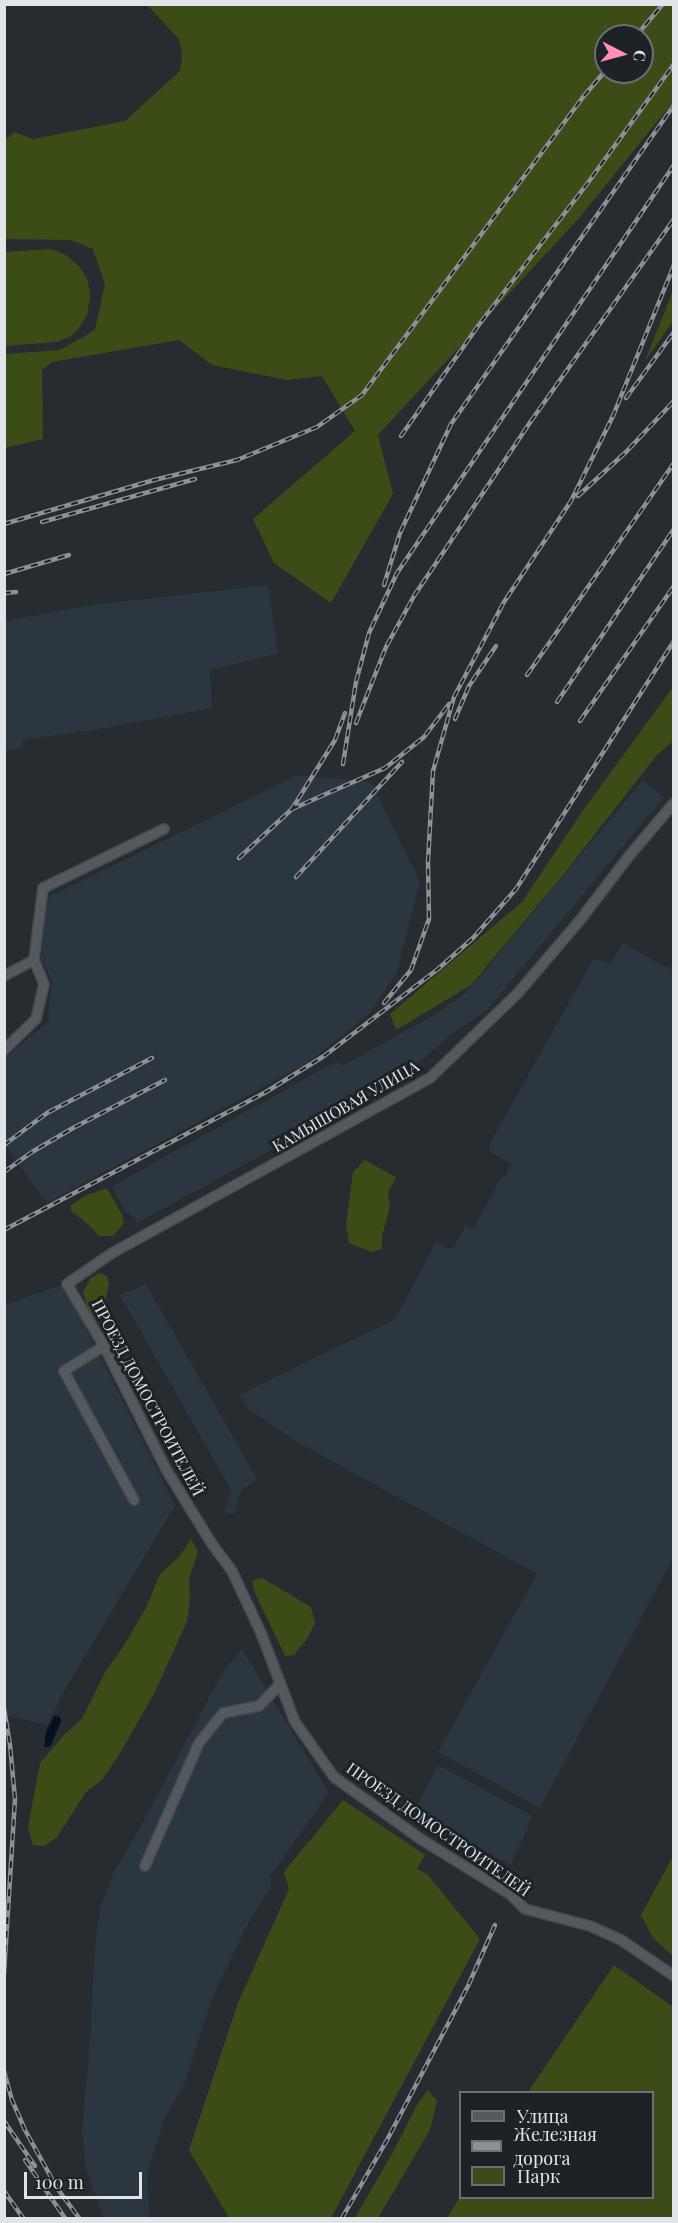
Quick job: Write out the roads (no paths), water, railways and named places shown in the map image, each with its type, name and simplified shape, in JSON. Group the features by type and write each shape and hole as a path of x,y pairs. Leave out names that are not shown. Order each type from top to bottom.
{"street":[{"name":"КАМЫШОВАЯ УЛИЦА","path":"67,1284 112,1253 430,1078 518,993 582,919 629,856 674,803"},
{"path":"4,1050 36,1019 44,984 34,960 43,888 164,829"},
{"path":"4,976 34,960"},
{"name":"ПРОЕЗД ДОМОСТРОИТЕЛЕЙ","path":"67,1284 104,1346 167,1471 212,1544 232,1571 261,1633 295,1722 334,1777 422,1840 511,1895 525,1909 590,1926 621,1940 674,1976"},
{"path":"104,1346 64,1371 134,1500"},
{"path":"145,1866 199,1743 223,1713 259,1706 280,1684"}],"water":[{"path":"54,1716 60,1717 61,1721 52,1743 49,1747 44,1747 46,1732"}],"railway":[{"path":"646,24 663,4"},
{"path":"401,436 478,326 587,184 674,64"},
{"path":"4,524 154,480 237,460 317,427 362,395 594,84"},
{"path":"384,585 400,533 451,424 674,105"},
{"path":"343,764 356,682 369,633 397,573 674,165"},
{"path":"356,723 386,647 414,596 531,421 674,219"},
{"path":"384,1003 411,970 429,919 428,862 433,771 454,697 504,602 571,501 613,416 674,265"},
{"path":"626,398 674,332"},
{"path":"578,496 626,452 674,401"},
{"path":"527,675 674,463"},
{"path":"42,522 195,479"},
{"path":"557,702 674,529"},
{"path":"4,574 69,555"},
{"path":"580,721 674,586"},
{"path":"4,593 16,592"},
{"path":"4,1230 266,1092 324,1056 438,969 473,938 516,889 674,641"},
{"path":"455,719 469,686 496,646"},
{"path":"292,809 385,768 424,737 449,704"},
{"path":"239,858 292,809 335,740 345,713"},
{"path":"296,877 402,762"},
{"path":"4,1145 47,1113 152,1058"},
{"path":"4,1172 32,1152 73,1128 165,1080"},
{"path":"4,1708 15,1799 4,1974"},
{"path":"342,2218 387,2140 468,1986 495,1925"},
{"path":"4,2071 12,2100 25,2130 57,2188 79,2218"},
{"path":"4,2121 35,2166"},
{"path":"25,2160 65,2218"},
{"path":"4,2191 23,2218"}]}
